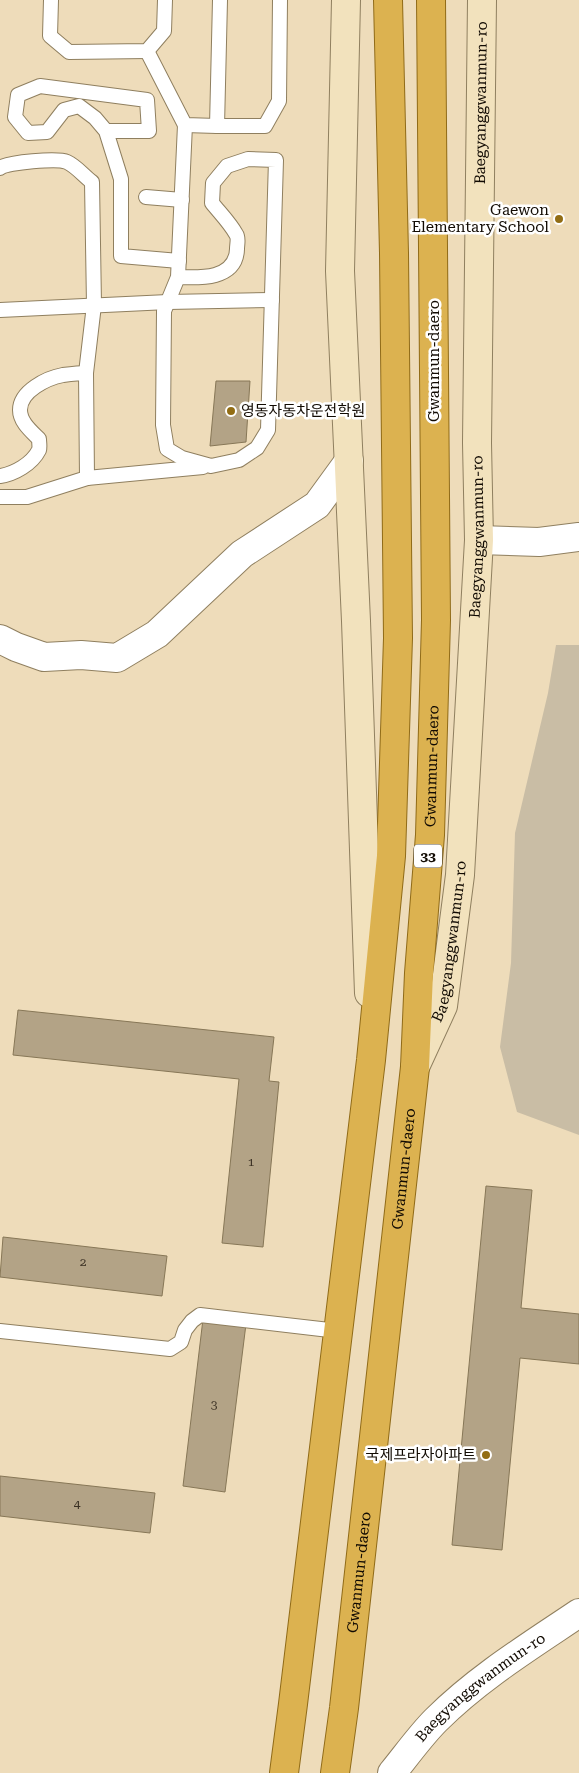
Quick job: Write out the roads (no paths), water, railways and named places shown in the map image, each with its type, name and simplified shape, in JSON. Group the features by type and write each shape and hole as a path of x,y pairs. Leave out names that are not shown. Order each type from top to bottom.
{"highway":[{"path":"284,1773 371,1060 391,856 398,638 394,253 388,0"},
{"name":"Gwanmun-daero","path":"335,1773 344,1708 415,1067 419,973 430,835 436,620 431,0"}],"main road":[{"path":"346,0 340,271 371,1060"},
{"name":"Baegyanggwanmun-ro","path":"415,1067 443,1006 460,874 479,540 477,443 482,0"}],"street":[{"path":"0,639 44,657 81,655 117,658 157,634 242,554 316,505 348,462"},
{"path":"479,540 539,542 579,537"},
{"name":"Baegyanggwanmun-ro","path":"392,1773 435,1721 465,1694 485,1677 579,1613"}],"lane":[{"path":"51,0 50,36 68,52 147,51 164,31 165,0"},
{"path":"217,126 220,0"},
{"path":"185,125 265,126 279,100 280,0"},
{"path":"147,51 185,125 178,277 164,311 163,424 167,449 182,458 211,466"},
{"path":"106,131 149,130 147,100 40,86 18,95 15,116 28,133 47,132 64,110 79,106 95,118 106,131 122,179 121,256 179,261"},
{"path":"0,497 27,498 87,478 211,466 239,460 257,448 268,430 276,160 248,159 227,166 213,183 212,203 238,235 237,253 230,267 217,275 200,278 178,277"},
{"path":"0,168 4,164 66,161 92,182 94,306 86,372 87,478"},
{"path":"146,197 182,200"},
{"path":"0,310 168,302 272,300"},
{"path":"0,476 9,475 29,463 40,449 39,439 27,427 20,411 24,396 40,384 62,375 86,372"},
{"path":"0,1331 170,1349 181,1342 185,1330 200,1315 338,1331"}],"place":[{"name":"Gaewon Elementary School","path":"559,219"},
{"name":"영동자동차운전학원","path":"231,411"},
{"name":"국제프라자아파트","path":"486,1455"}]}
